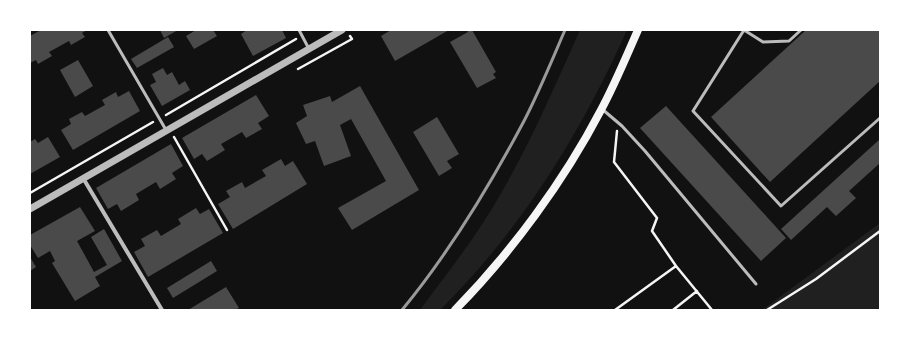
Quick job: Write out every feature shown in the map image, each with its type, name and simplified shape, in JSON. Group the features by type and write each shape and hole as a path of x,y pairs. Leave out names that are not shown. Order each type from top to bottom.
{"main road":[{"path":"455,310 513,243 575,155 602,109 638,30"}],"street":[{"path":"30,209 342,30"},
{"path":"83,178 162,310"}],"lane":[{"path":"108,30 166,130"},
{"path":"298,30 309,49"},
{"path":"801,30 789,41 763,42 744,30 693,111 780,206 880,118"},
{"path":"602,109 645,151 756,284"}],"path":[{"path":"30,193 302,36"},
{"path":"617,123 614,162 657,218 652,231 676,266 712,310"},
{"path":"166,130 176,138 227,230"},
{"path":"767,310 816,279 880,232"},
{"path":"616,310 676,266"},
{"path":"673,310 697,292"}],"shaded area":[{"path":"580,30 627,30 590,106 569,143 547,179 523,213 497,247 440,310 420,310 472,240 500,195 552,93"},
{"path":"880,223 880,310 762,310"}],"building":[{"path":"41,30 87,30 82,33 85,37 71,45 69,41 49,52 52,56 38,64 36,60 30,63 30,36"},
{"path":"160,30 178,30 164,38"},
{"path":"196,30 213,30 217,36 194,49 186,36"},
{"path":"247,30 282,30 286,38 253,56 241,34"},
{"path":"391,30 449,30 395,61 381,36"},
{"path":"467,30 472,30 496,72 493,74 496,78 477,88 450,42 468,32"},
{"path":"806,30 880,30 880,81 770,182 711,117"},
{"path":"168,37 174,47 137,68 131,59"},
{"path":"78,60 93,86 75,97 60,70"},
{"path":"163,68 167,75 172,72 179,85 185,81 190,90 162,106 150,85 156,82 152,74"},
{"path":"360,86 419,190 352,230 338,208 386,181 351,119 340,125 351,156 324,166 315,141 306,144 296,123 307,116 303,105 330,96 332,102"},
{"path":"129,91 140,111 73,150 61,130 71,124 69,119 82,112 85,116 105,105 102,100 116,92 118,97"},
{"path":"256,95 269,116 258,123 262,129 246,138 242,132 221,144 225,150 207,161 202,154 194,159 182,138"},
{"path":"666,106 786,238 761,261 640,128"},
{"path":"437,117 459,154 447,161 452,168 439,176 413,132"},
{"path":"48,137 60,157 30,174 30,142 35,139 38,143"},
{"path":"880,139 880,163 849,191 856,198 836,216 827,207 791,240 781,229"},
{"path":"171,144 183,166 172,173 176,179 160,189 156,182 136,194 139,200 121,211 117,204 108,209 96,188"},
{"path":"281,159 285,166 293,161 307,184 233,229 218,204 230,197 226,191 242,182 245,188 266,176 262,170"},
{"path":"80,207 95,231 77,241 94,272 107,265 91,237 104,229 122,261 95,277 100,286 75,301 52,263 55,261 50,251 38,258 30,245 30,235"},
{"path":"196,208 200,214 209,209 223,233 148,277 134,252 145,246 141,239 157,230 161,236 181,224 178,219"},
{"path":"30,257 36,267 30,271"},
{"path":"211,261 217,271 173,298 167,288"},
{"path":"226,287 239,308 235,310 188,310"}],"railway":[{"path":"402,310 436,266 468,219 511,146 530,110 565,30"}]}
